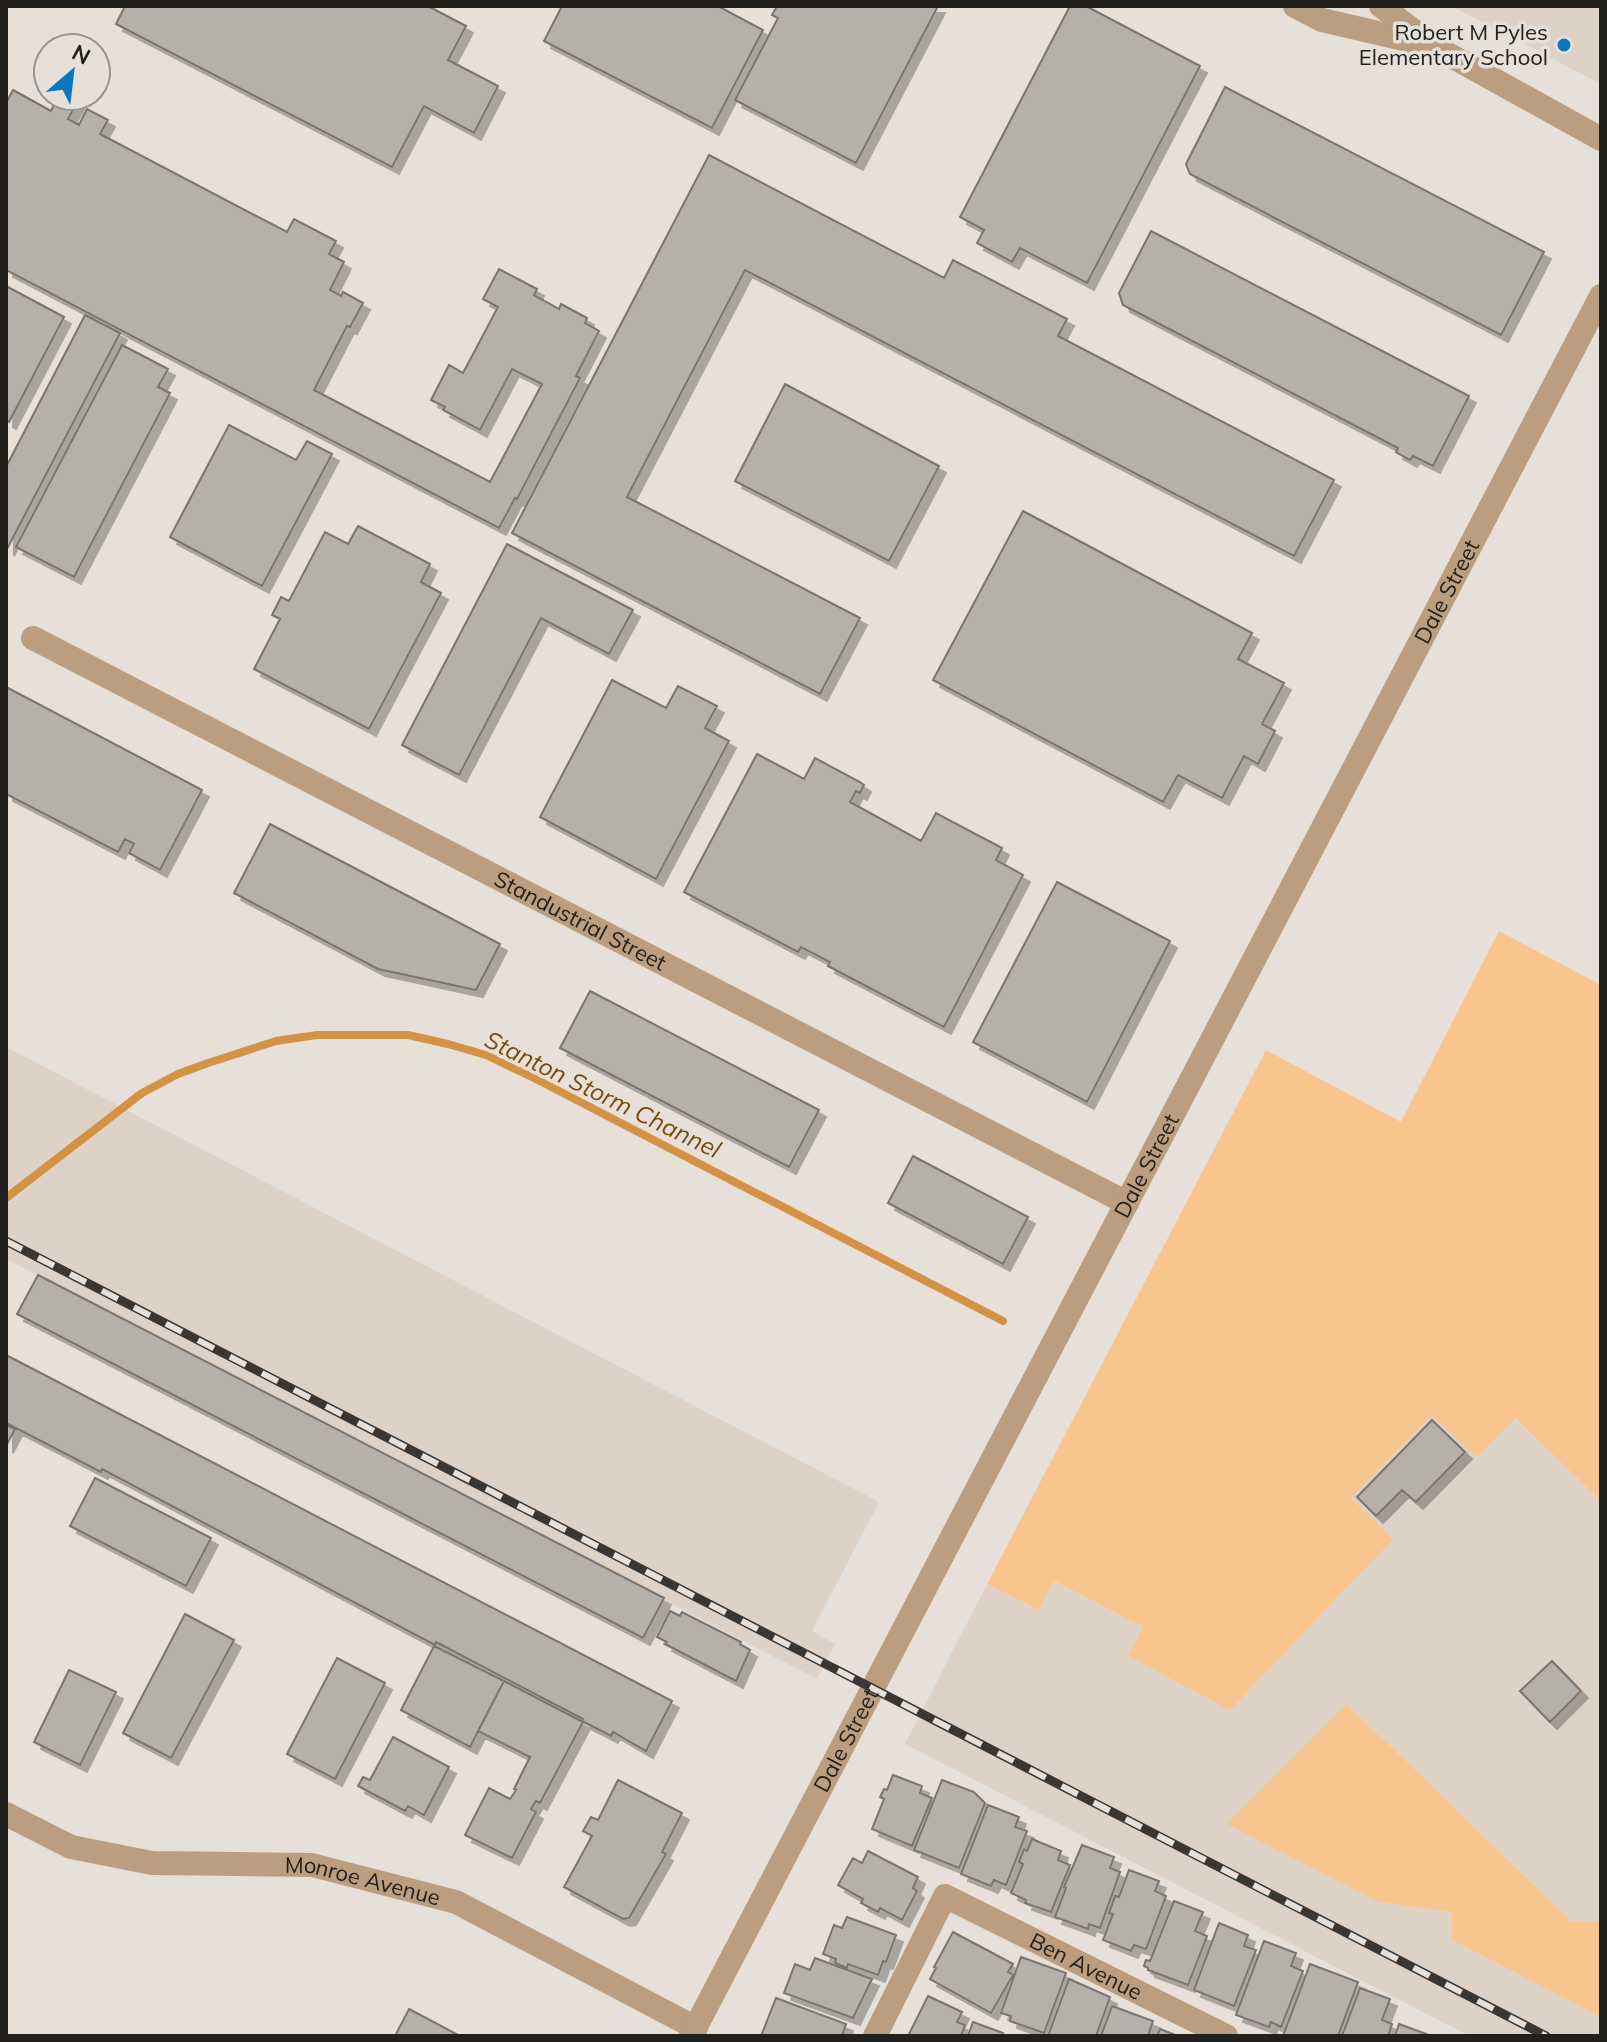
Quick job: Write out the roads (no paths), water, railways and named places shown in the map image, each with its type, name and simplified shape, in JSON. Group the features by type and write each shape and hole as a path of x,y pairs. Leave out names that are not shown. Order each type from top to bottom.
{"street":[{"path":"1295,6 1322,20 1435,47"},
{"path":"1381,6 1435,47 1601,139"},
{"name":"Dale Street","path":"693,2032 1601,296"},
{"name":"Standustrial Street","path":"33,638 1127,1203"},
{"name":"Monroe Avenue","path":"6,1814 71,1847 139,1861 312,1865 456,1902 693,2032"},
{"name":"Ben Avenue","path":"875,2036 945,1896 1226,2036"}],"waterway":[{"name":"Stanton Storm Channel","path":"6,1198 142,1093 178,1074 276,1041 317,1035 408,1035 486,1055 536,1079 1003,1321"}],"railway":[{"path":"6,1241 1546,2036"}],"place":[{"name":"Robert M Pyles Elementary School","path":"1564,45"}]}
